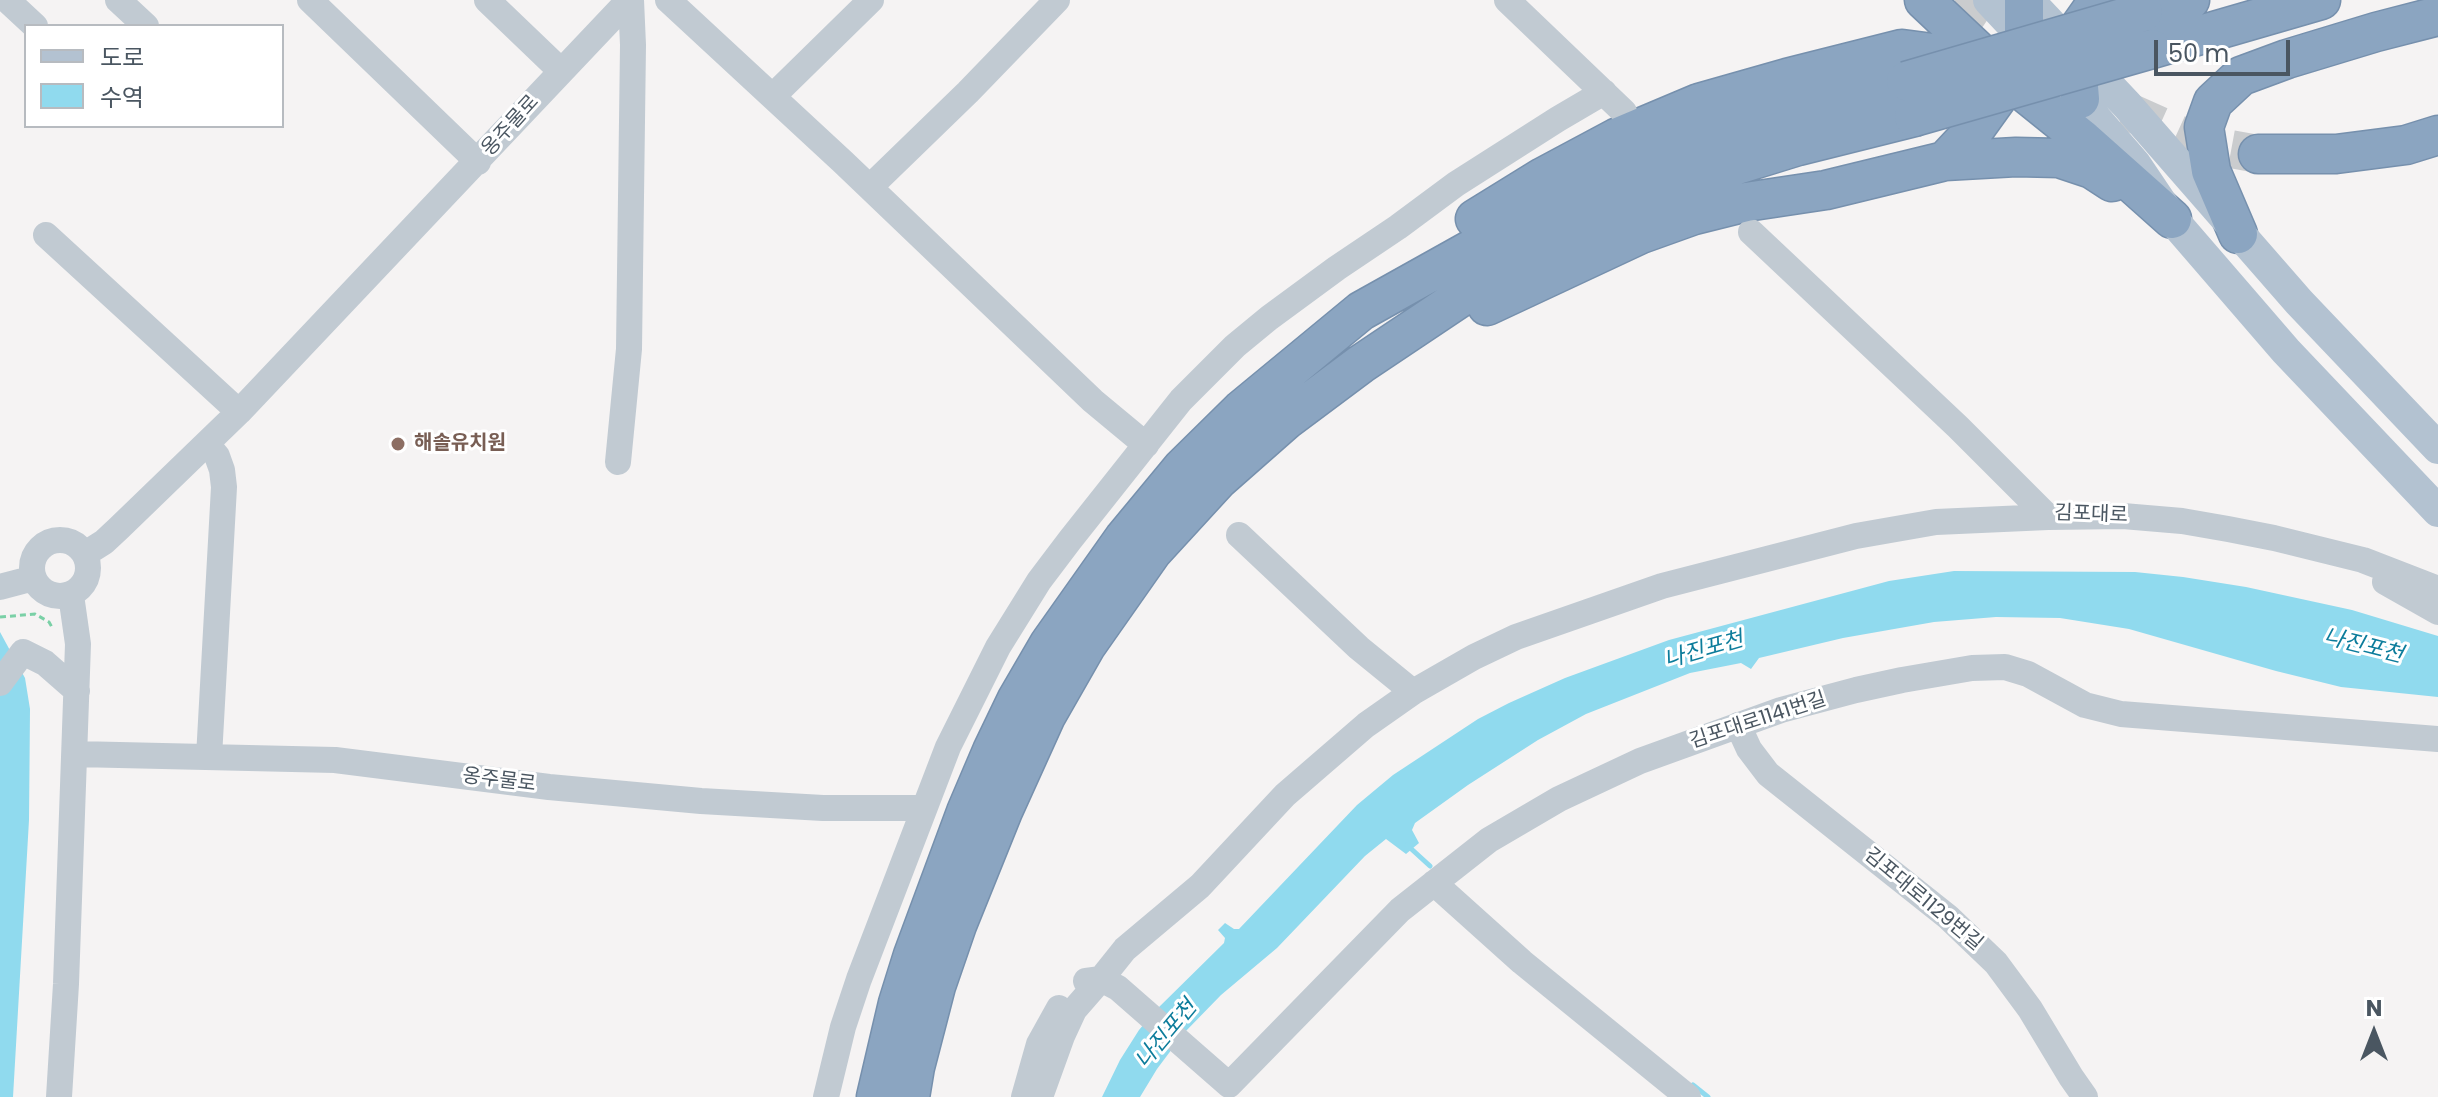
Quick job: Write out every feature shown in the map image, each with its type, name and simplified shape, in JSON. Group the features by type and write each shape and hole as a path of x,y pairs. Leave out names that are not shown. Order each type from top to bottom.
{"highway":[{"path":"1907,82 1918,23 1917,0"},
{"path":"1924,0 2009,80 2081,138 2172,219"},
{"path":"2080,99 2076,50 2078,29 2103,0"},
{"path":"876,1097 898,1003 952,848 1017,699 1049,644 1124,538 1182,468 1241,410 1361,311 1533,215 1627,169 1724,130 1907,82 2190,0"},
{"path":"1907,82 2152,49 2321,0"},
{"path":"1945,161 1975,129 2009,80 2025,12"},
{"path":"2238,234 2211,171 2204,127 2213,102 2241,76 2253,71 2438,16"},
{"path":"910,1097 933,999 957,925 1046,716 1086,646 1152,552 1219,479 1286,420 1361,364 1488,279 1637,199 1770,155 1907,82 1940,54 1973,80 1978,97 1975,129"},
{"path":"2258,154 2336,154 2406,145 2438,135"},
{"path":"1361,364 1641,234 1694,215 1746,202 1826,190 1945,161 2059,158 2092,169 2172,219"}],"main road":[{"path":"1989,0 2025,12 2076,50 2299,302 2438,448"},
{"path":"2025,12 2080,99 2135,164 2172,219 2286,351 2438,511"}],"street":[{"path":"7,0 33,24"},
{"path":"118,0 144,24"},
{"path":"310,0 478,162"},
{"path":"487,0 561,71"},
{"name":"옹주물로","path":"85,554 104,542 239,412 630,0"},
{"name":"옹주물로","path":"618,462 629,349 633,45 630,0"},
{"path":"668,0 870,187 1093,401 1146,445"},
{"path":"773,96 871,0"},
{"path":"870,187 1057,0"},
{"path":"1507,0 1624,112"},
{"path":"826,1097 843,1027 859,979 923,808 972,696 1019,612 1070,540 1181,400 1203,376 1269,318 1456,184 1604,92"},
{"name":"김포대로","path":"1751,232 1958,427 2048,517 2123,516 2182,521 2274,538 2363,560 2438,589"},
{"path":"46,235 239,412"},
{"path":"207,444 217,456 224,487 209,757"},
{"path":"1040,1097 1074,1010 1109,984 1125,949 1200,886 1305,777 1366,725 1413,692 1516,637 1662,586 1814,545 1897,528 1936,522 2048,517"},
{"path":"1239,535 1359,648 1413,692"},
{"path":"68,541 76,544 85,554 88,576 71,595 53,596 45,592 34,578 33,561 43,546 50,542 68,541"},
{"path":"2363,560 2379,578 2438,612"},
{"path":"0,587 34,578"},
{"path":"59,1097 76,754 78,644 71,595"},
{"path":"0,683 23,652 45,663 77,691"},
{"name":"김포대로1141번길","path":"1228,1089 1400,910 1489,840 1559,799 1640,761 1781,710 1902,680 1972,668 2005,667 2028,674 2085,705 2121,714 2438,739"},
{"name":"김포대로1129번길","path":"1738,725 1749,749 1768,774 1948,917 1996,963 2030,1009 2085,1097"},
{"name":"옹주물로","path":"76,754 335,760 562,788 714,802 823,808 923,808"},
{"path":"1434,883 1522,962 1688,1097"},
{"path":"1024,1097 1039,1044 1049,1022 1065,998 1082,981 1109,984 1228,1089"}],"path":[{"path":"0,617 26,613 42,617 53,630"}],"water":[{"name":"나진포천","path":"1954,571 2135,572 2246,587 2352,610 2438,636 2438,697 2341,687 2129,629 2060,618 1996,617 1934,622 1843,638 1759,658 1751,669 1741,663 1690,673 1586,714 1538,740 1415,823 1412,830 1419,843 1406,854 1386,839 1365,856 1277,948 1221,995 1184,1033 1140,1097 1102,1097 1139,1030 1224,943 1225,938 1218,930 1225,923 1239,929 1357,805 1393,775 1478,719 1565,678 1669,640 1889,581"},
{"path":"0,632 25,678 30,709 29,820 13,1097 0,1097"}],"waterway":[{"path":"1407,845 1430,866"},
{"path":"1693,1085 1708,1097"}],"tunnel":[{"path":"1955,0 2035,54"},
{"path":"2125,110 2198,143 2258,154"}],"place":[{"name":"해솔유치원","path":"398,444"}]}
